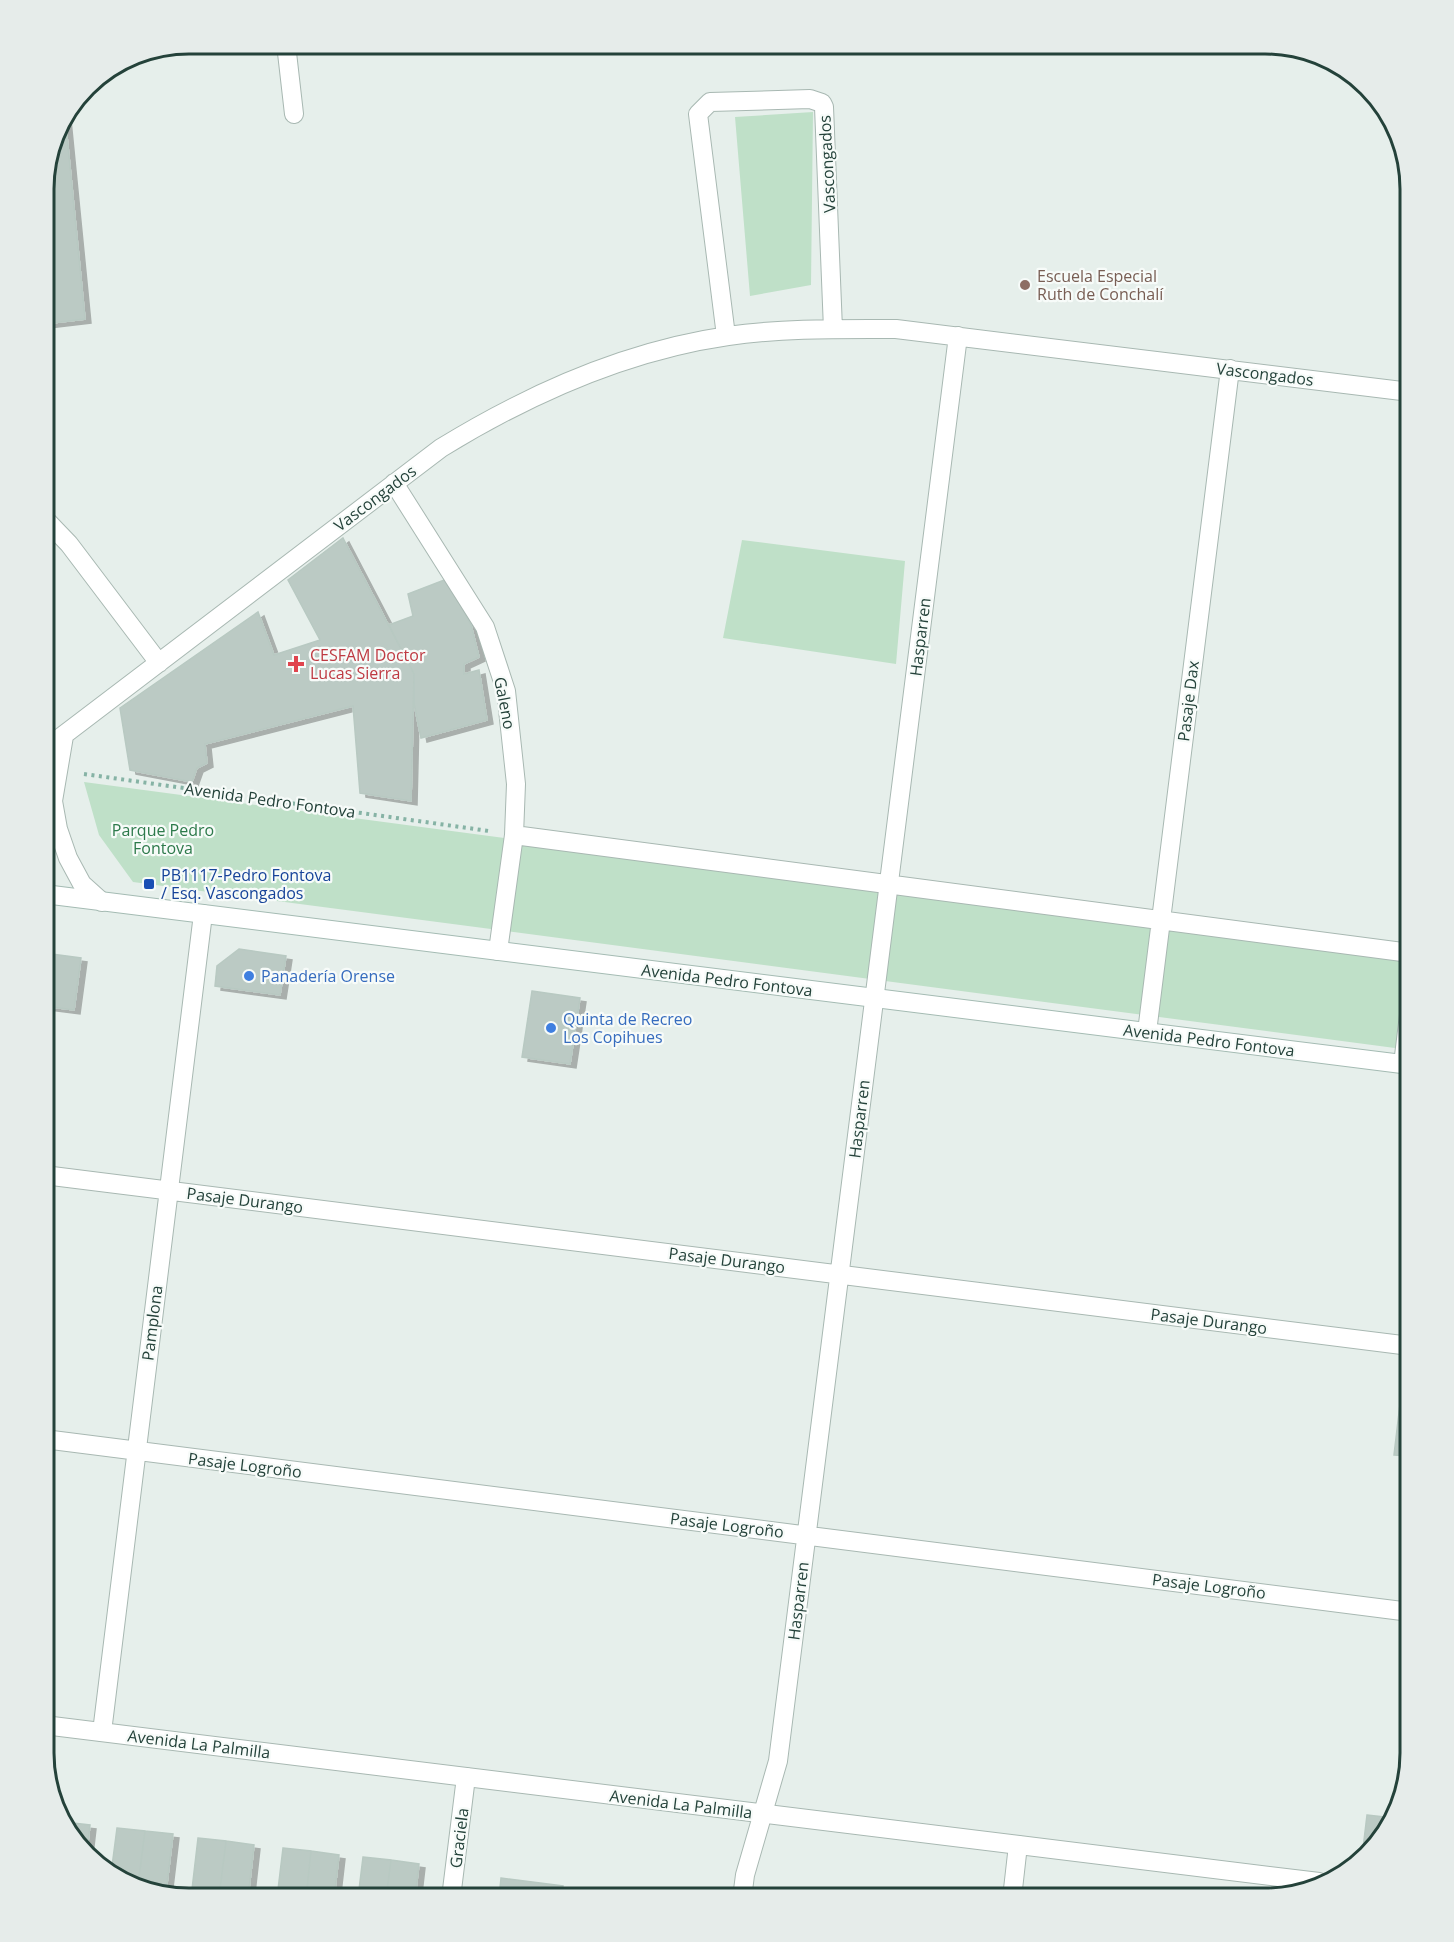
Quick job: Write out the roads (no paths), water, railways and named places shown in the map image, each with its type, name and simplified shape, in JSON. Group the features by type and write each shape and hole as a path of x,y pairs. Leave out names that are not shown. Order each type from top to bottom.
{"street":[{"path":"287,54 294,114"},
{"name":"Vascongados","path":"726,336 698,114 710,102 810,99 822,103 834,328"},
{"name":"Vascongados","path":"54,743 394,483 480,424 542,392 628,360 726,336 834,328 896,329 1400,391"},
{"name":"Hasparren","path":"743,1888 745,1875 778,1761 958,336"},
{"name":"Pasaje Dax","path":"1147,1032 1230,369"},
{"name":"Galeno","path":"394,483 484,627 506,691 516,784 514,835 498,951"},
{"path":"54,528 69,544 159,663"},
{"path":"54,791 64,736"},
{"path":"54,807 58,829 68,858 82,884 102,902"},
{"path":"514,835 1400,952"},
{"name":"Avenida Pedro Fontova","path":"54,895 1400,1064"},
{"name":"Pamplona","path":"102,1732 203,914"},
{"name":"Pasaje Durango","path":"54,1176 1400,1345"},
{"name":"Pasaje Logroño","path":"54,1440 1400,1611"},
{"name":"Avenida La Palmilla","path":"54,1726 1308,1881"},
{"name":"Graciela","path":"452,1888 466,1777"},
{"path":"1013,1888 1018,1845"}],"place":[{"name":"Escuela Especial Ruth de Conchalí","path":"1025,285"},
{"name":"CESFAM Doctor Lucas Sierra","path":"296,664"},
{"name":"PB1117-Pedro Fontova / Esq. Vascongados","path":"149,884"},
{"name":"Panadería Orense","path":"249,976"},
{"name":"Quinta de Recreo Los Copihues","path":"551,1028"}],"park label":[{"name":"Parque Pedro Fontova","path":"163,839"}]}
